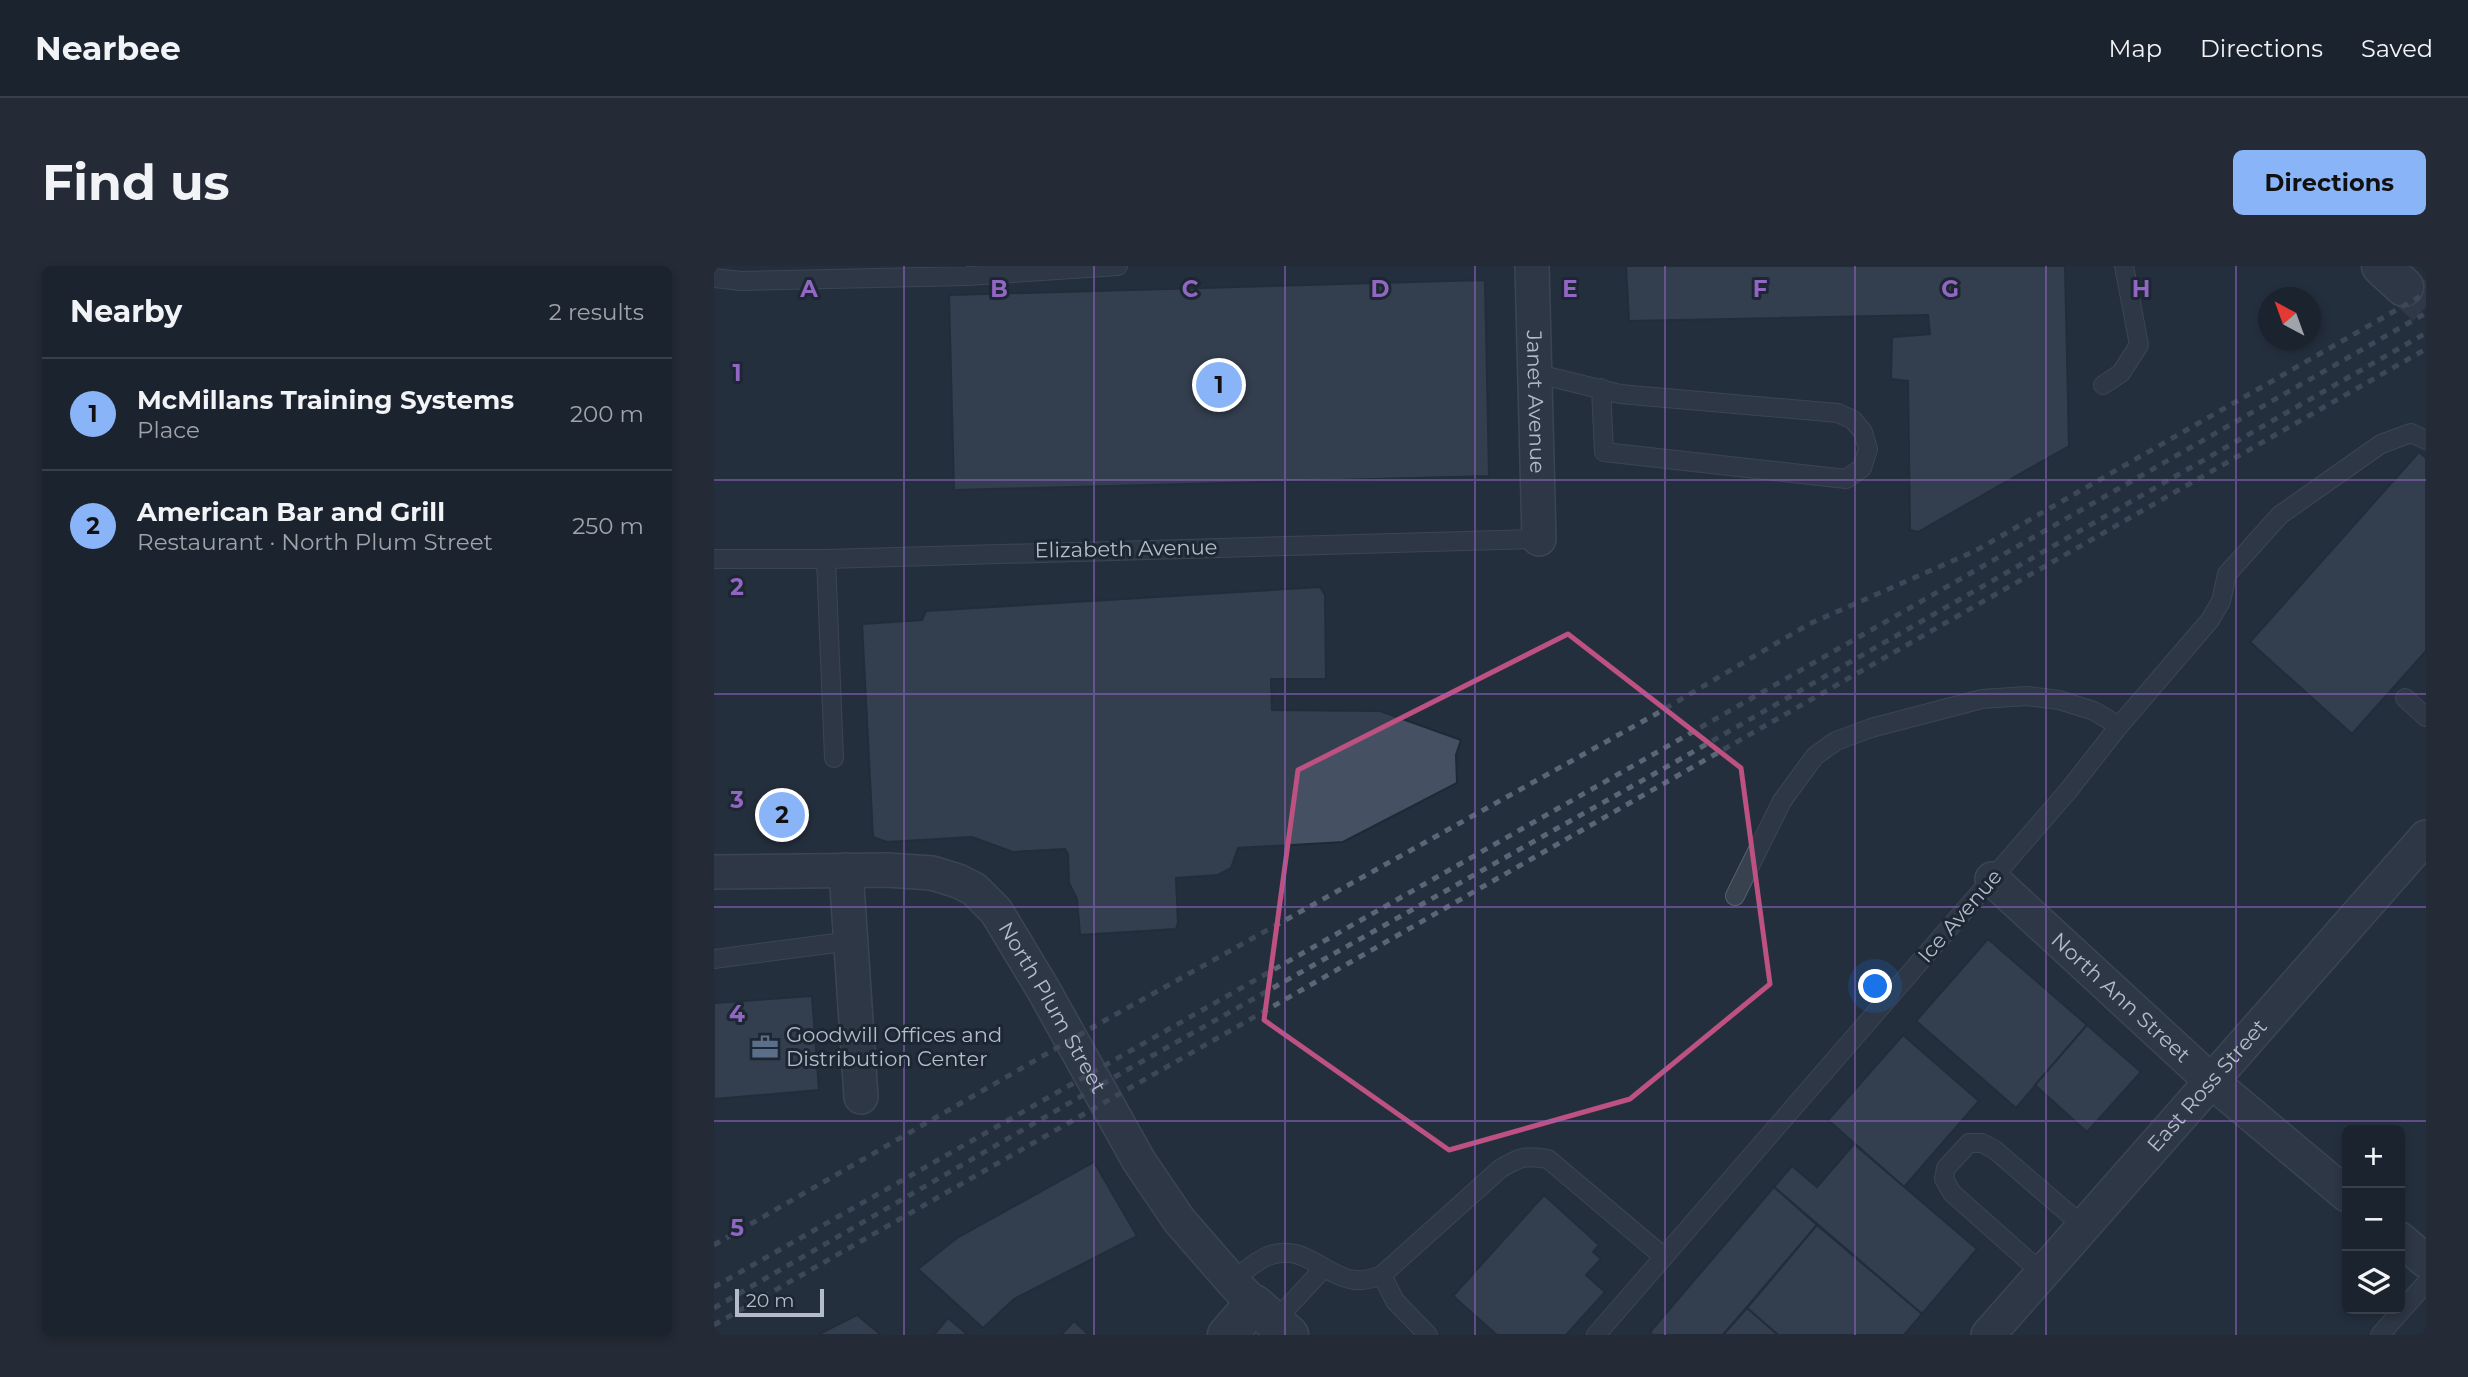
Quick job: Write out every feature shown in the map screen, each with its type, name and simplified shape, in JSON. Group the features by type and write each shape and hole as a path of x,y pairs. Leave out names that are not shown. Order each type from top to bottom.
{"street":[{"name":"Janet Avenue","path":"1532,266 1539,539"},
{"name":"East Ross Street","path":"1988,1335 2426,837"},
{"name":"North Plum Street","path":"714,872 846,870 932,873 958,881 986,898 1043,989 1139,1161 1179,1220 1262,1310"},
{"path":"846,870 861,1097"},
{"name":"North Ann Street","path":"1992,879 2210,1080 2342,1191"},
{"path":"2405,1243 2426,1261"},
{"path":"1227,1335 1262,1310"}],"lane":[{"path":"714,278 741,281 967,276 1118,266"},
{"path":"2103,385 2121,373 2139,345 2124,266"},
{"path":"1534,373 1601,388 1620,394 1839,413 1853,420 1863,432 1868,449 1862,468 1846,479 1604,452 1601,388"},
{"name":"Ice Avenue","path":"1596,1335 2068,791 2119,726 2210,620 2221,601 2228,574 2280,515 2381,444 2411,433 2426,440"},
{"name":"Elizabeth Avenue","path":"714,559 826,559 1539,539"},
{"path":"826,559 834,758"},
{"path":"1735,896 1782,801 1815,756 1836,741 1871,728 1982,699 2027,696 2059,700 2094,710 2119,726"},
{"path":"2405,698 2426,717"},
{"path":"714,959 851,942"},
{"path":"2042,1273 1952,1193 1944,1180 1946,1168 1969,1143 1982,1143 1995,1150 2084,1226"},
{"path":"1262,1310 1265,1257 1278,1253 1301,1254 1324,1268 1358,1281 1382,1275 1500,1169 1529,1155 1548,1159 1664,1257"},
{"path":"1262,1310 1324,1268"},
{"path":"1382,1275 1395,1301 1428,1335"},
{"path":"2380,1335 2426,1283"}],"highlighted area":[{"path":"1568,634 1741,768 1770,984 1630,1099 1449,1150 1264,1020 1298,770"}],"building":[{"path":"1626,266 2065,266 2069,446 1918,532 1910,530 1908,381 1891,379 1892,337 1930,334 1928,315 1629,321"},
{"path":"1485,280 1489,476 954,490 949,295"},
{"path":"2419,452 2426,458 2426,651 2352,734 2250,642"},
{"path":"1320,587 1325,595 1326,679 1271,679 1272,710 1380,711 1461,740 1456,755 1457,783 1343,842 1238,848 1231,868 1218,875 1176,878 1176,929 1080,935 1077,899 1069,883 1068,854 1065,849 1013,852 972,837 887,842 873,837 862,624 922,620 926,611"},
{"path":"1988,939 2087,1025 2016,1108 1916,1021"},
{"name":"Goodwill Offices and Distribution Center","path":"812,996 819,1090 714,1099 714,1003"},
{"path":"2087,1025 2141,1072 2087,1132 2035,1085"},
{"path":"1903,1035 1979,1101 1904,1187 1828,1120"},
{"path":"1854,1144 1977,1249 1922,1314 1774,1187 1792,1166 1817,1187"},
{"path":"1094,1162 1137,1236 1014,1299 983,1328 918,1269 957,1238"},
{"path":"1774,1187 1817,1225 1723,1335 1653,1335 1650,1332"},
{"path":"1544,1195 1599,1245 1593,1252 1601,1259 1586,1275 1605,1292 1566,1335 1497,1335 1453,1296"},
{"path":"1817,1225 1922,1314 1904,1335 1778,1335 1747,1308"},
{"path":"1747,1308 1778,1335 1723,1335"},
{"path":"857,1315 881,1335 819,1335 821,1333"},
{"path":"948,1318 968,1335 934,1335"},
{"path":"1074,1321 1089,1335 1061,1335"}],"tunnel":[{"path":"2404,287 2426,307"}],"railway":[{"path":"714,1245 1102,1022 1656,714 1809,624 1975,551 2426,293"},
{"path":"714,1287 2426,313"},
{"path":"714,1308 1125,1071 1677,761 2426,333"},
{"path":"714,1325 2426,349"}],"place":[{"name":"McMillans Training Systems","path":"1219,385"},
{"name":"American Bar and Grill","path":"782,815"},
{"name":"Goodwill Offices and Distribution Center","path":"765,1047"}]}
